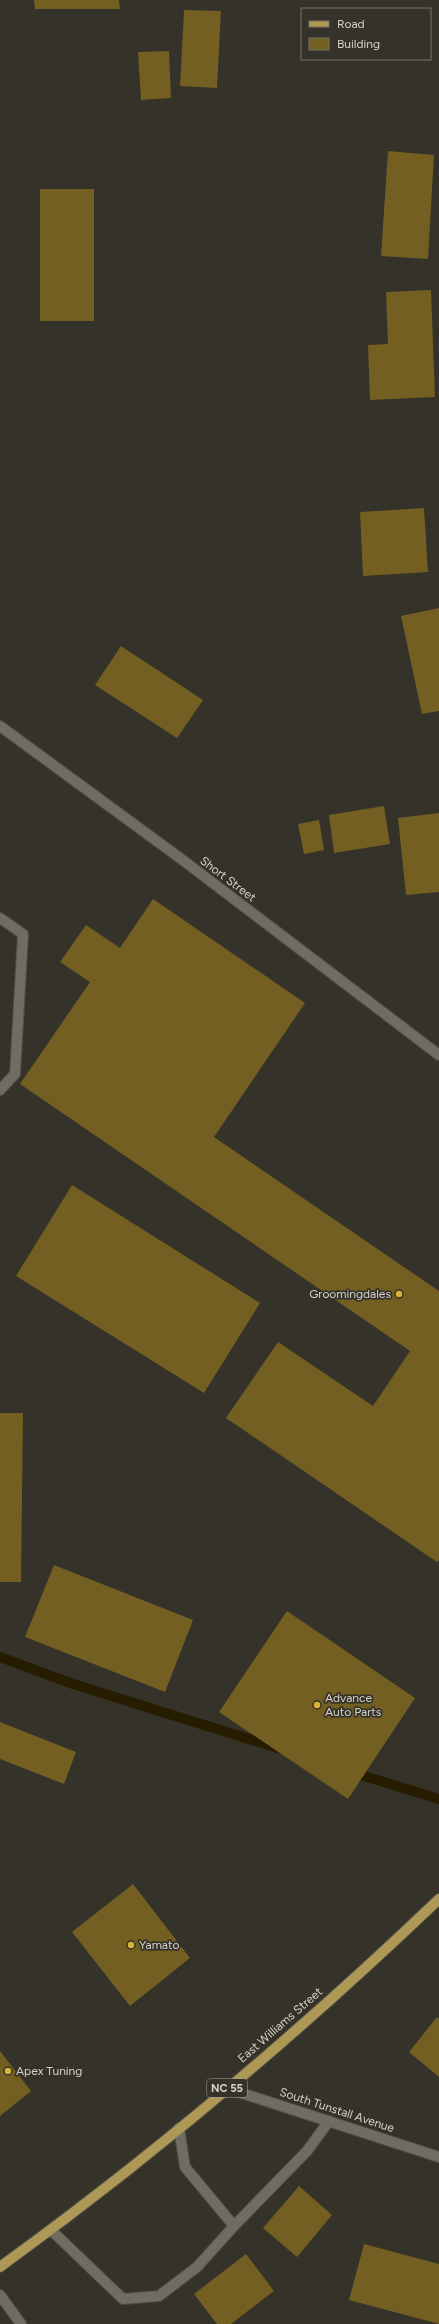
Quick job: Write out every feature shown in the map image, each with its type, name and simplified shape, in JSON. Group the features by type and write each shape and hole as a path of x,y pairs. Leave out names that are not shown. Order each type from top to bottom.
{"main road":[{"name":"East Williams Street","path":"0,2267 51,2230 179,2128 391,1945 439,1899"}],"street":[{"name":"Short Street","path":"0,726 190,866 439,1055"},
{"path":"0,918 23,934 15,1074 0,1090"},
{"name":"South Tunstall Avenue","path":"226,2088 439,2157"},
{"path":"51,2230 123,2299 159,2296 197,2267 234,2226 307,2151 329,2121"},
{"path":"179,2128 186,2167 234,2226"},
{"path":"0,2295 21,2324"}],"building":[{"path":"34,0 119,0 120,9 35,9"},
{"path":"184,10 221,11 217,88 180,86"},
{"path":"169,51 171,98 141,100 138,52"},
{"path":"388,151 434,155 428,259 381,256"},
{"path":"40,189 94,189 94,321 40,321"},
{"path":"431,290 435,397 370,400 368,345 388,344 386,292"},
{"path":"424,508 428,572 363,576 360,512"},
{"path":"439,608 439,711 422,714 401,616"},
{"path":"121,646 203,700 177,738 95,685"},
{"path":"384,806 390,844 334,853 329,815"},
{"path":"439,813 439,892 406,895 398,818"},
{"path":"319,820 324,850 304,854 298,824"},
{"path":"153,899 305,1003 214,1137 439,1291 439,1560 437,1562 226,1418 278,1342 373,1406 410,1351 20,1084 90,982 60,962 86,925 120,948"},
{"path":"72,1185 260,1303 204,1393 16,1276"},
{"path":"0,1413 23,1413 21,1582 0,1582"},
{"path":"54,1565 193,1620 165,1692 25,1637"},
{"name":"Advance Auto Parts","path":"287,1611 415,1698 348,1799 219,1712"},
{"path":"0,1722 76,1752 64,1784 0,1759"},
{"name":"Yamato","path":"133,1884 190,1958 130,2006 72,1932"},
{"path":"437,2017 439,2019 439,2077 409,2052"},
{"name":"Apex Tuning","path":"0,2051 31,2091 0,2116"},
{"path":"299,2186 332,2215 297,2257 263,2228"},
{"path":"364,2244 439,2264 439,2324 349,2300"},
{"path":"246,2254 274,2291 231,2324 217,2324 194,2294"}],"waterway":[{"path":"0,1657 73,1684 281,1749"},
{"path":"351,1772 439,1799"}],"place":[{"name":"Groomingdales","path":"399,1294"},
{"name":"Advance Auto Parts","path":"317,1705"},
{"name":"Yamato","path":"131,1945"},
{"name":"Apex Tuning","path":"8,2071"}]}
